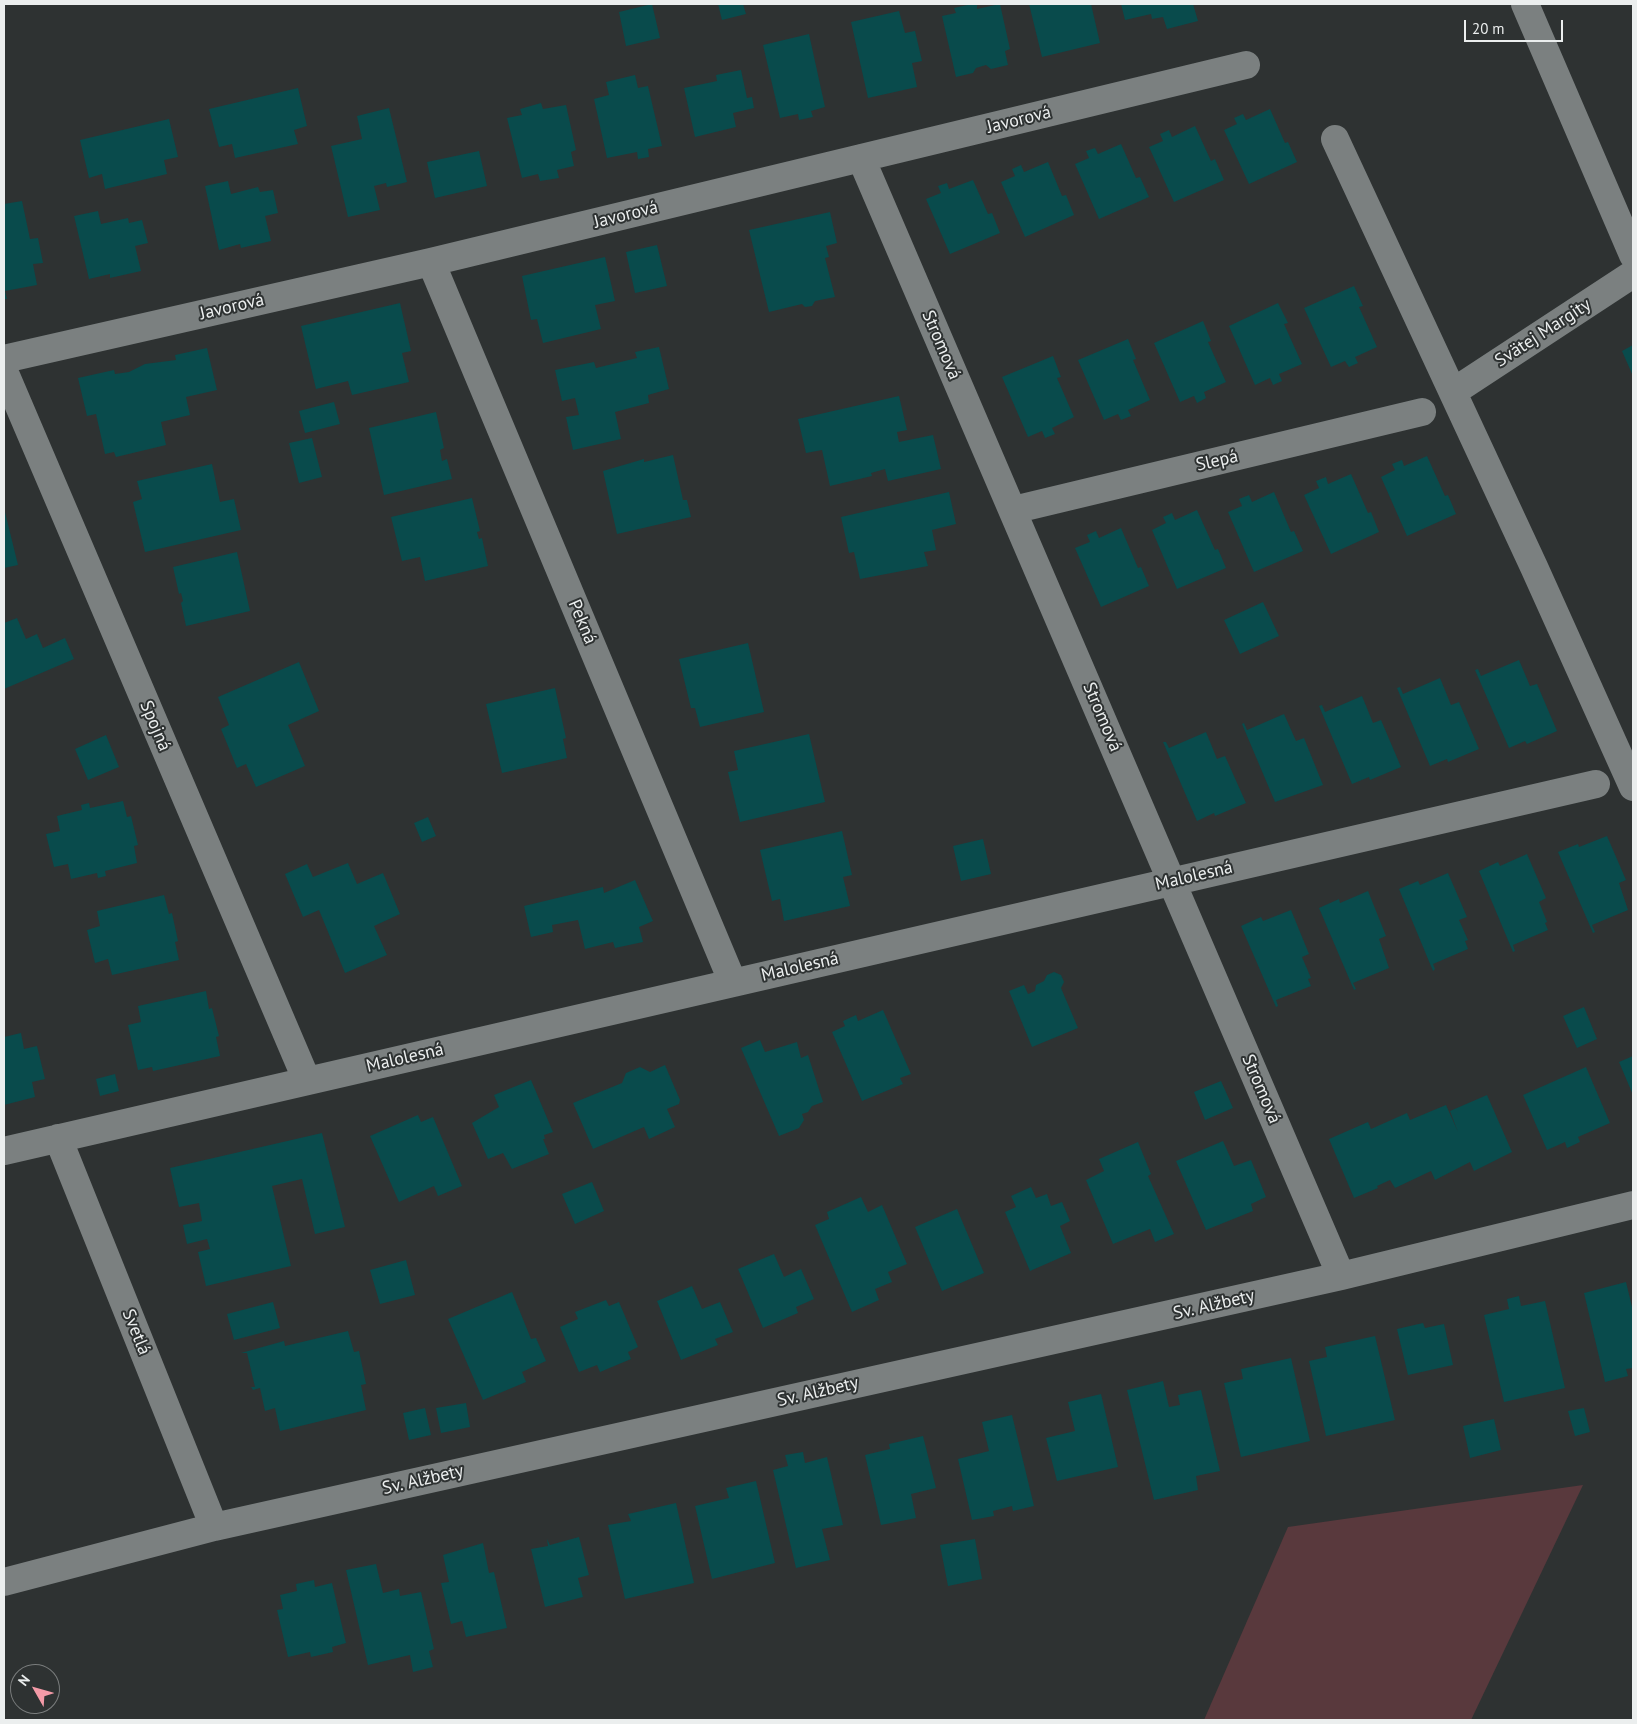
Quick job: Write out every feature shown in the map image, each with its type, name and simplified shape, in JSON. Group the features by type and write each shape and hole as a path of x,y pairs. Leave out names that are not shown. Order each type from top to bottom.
{"street":[{"path":"1525,4 1633,255"},
{"name":"Javorová","path":"4,359 431,262 1246,65"},
{"path":"1335,139 1627,757 1633,787"},
{"name":"Stromová","path":"861,158 1341,1276"},
{"name":"Pekná","path":"431,262 733,982"},
{"name":"Svätej Margity","path":"1453,392 1633,274"},
{"name":"Spojná","path":"4,371 307,1080"},
{"name":"Slepá","path":"1013,510 1422,412"},
{"name":"Malolesná","path":"4,1151 1596,784"},
{"name":"Svetlá","path":"58,1138 214,1527"},
{"name":"Sv. Alžbety","path":"4,1582 214,1527 1341,1276 1633,1205"}],"shaded area":[{"path":"1583,1485 1471,1720 1204,1720 1288,1527"}],"building":[{"path":"652,4 660,38 626,46 619,12"},
{"path":"718,4 743,4 746,14 722,20"},
{"path":"977,4 977,9 1000,4 1010,49 1005,51 1008,65 991,69 986,65 976,68 973,73 956,77 942,16 956,13 954,8"},
{"path":"1029,4 1091,4 1100,43 1042,57"},
{"path":"1121,4 1193,4 1198,21 1167,29 1163,17 1152,19 1151,14 1125,20"},
{"path":"899,11 905,33 915,31 922,61 912,63 917,87 868,98 851,22"},
{"path":"809,34 825,107 811,111 813,117 799,120 798,114 780,118 763,45"},
{"path":"741,70 747,98 752,97 754,108 733,113 736,127 695,137 684,88 717,81 716,75"},
{"path":"635,75 638,88 648,86 662,146 648,149 649,157 638,159 637,152 607,158 594,99 609,95 606,82"},
{"path":"298,88 307,126 294,130 298,144 235,158 232,144 219,147 209,109"},
{"path":"541,103 543,109 566,105 576,150 571,152 574,166 557,170 559,178 540,181 538,174 522,178 507,118 522,115 520,109"},
{"path":"389,108 407,182 387,187 386,183 374,186 380,210 348,217 331,146 362,139 357,116"},
{"path":"1270,109 1285,143 1288,142 1297,162 1249,184 1224,130 1237,124 1234,118 1243,114 1246,120"},
{"path":"169,119 178,157 164,160 167,174 105,189 102,174 89,178 80,140"},
{"path":"1195,126 1211,161 1215,159 1224,180 1174,202 1149,147 1163,141 1160,134 1169,130 1172,137"},
{"path":"1121,144 1136,178 1140,177 1149,197 1099,219 1075,164 1089,158 1086,151 1095,148 1098,154"},
{"path":"479,151 487,186 435,198 427,162"},
{"path":"1048,162 1062,196 1066,195 1074,215 1025,237 1001,182 1015,176 1012,169 1021,165 1024,172"},
{"path":"973,180 988,214 992,213 1000,233 950,254 926,199 941,193 938,186 947,183 949,189"},
{"path":"228,181 231,194 258,187 260,192 273,190 278,213 265,216 271,241 241,248 240,244 219,250 205,186"},
{"path":"22,201 30,239 38,238 43,263 33,264 37,285 5,291 7,299 4,299 4,204"},
{"path":"98,211 101,224 128,218 129,223 142,220 148,243 135,246 141,271 110,278 110,274 89,279 74,216"},
{"path":"830,212 837,243 826,246 829,257 825,258 835,297 815,301 812,306 805,307 802,304 769,312 749,230"},
{"path":"657,245 667,286 635,293 626,252"},
{"path":"605,257 615,301 595,305 601,329 543,343 537,319 531,320 522,276"},
{"path":"1354,286 1363,306 1359,307 1377,347 1355,357 1358,363 1349,367 1345,361 1331,367 1304,308"},
{"path":"400,303 411,351 402,353 409,382 352,395 348,381 316,389 301,326"},
{"path":"1278,303 1288,323 1284,324 1302,364 1279,374 1282,381 1273,385 1270,378 1255,385 1229,326"},
{"path":"1203,321 1211,341 1208,342 1226,382 1204,392 1206,398 1197,403 1194,396 1180,402 1154,343"},
{"path":"1128,339 1136,359 1133,360 1150,400 1128,410 1131,416 1121,420 1118,414 1104,420 1078,360"},
{"path":"1633,345 1633,376 1622,351"},
{"path":"659,347 669,389 648,395 649,403 615,412 621,439 573,450 566,417 579,415 575,398 562,401 555,370 594,362 596,368 637,358 635,352"},
{"path":"207,348 217,390 186,397 190,415 161,422 166,445 116,457 114,452 105,454 96,414 87,416 78,378 114,370 115,374 129,372 145,364 176,360 175,355"},
{"path":"1053,356 1061,377 1057,378 1074,417 1052,428 1055,434 1045,438 1042,431 1028,437 1002,377"},
{"path":"899,396 907,430 897,432 899,442 933,435 941,469 888,481 885,469 871,473 872,476 830,486 822,450 806,453 798,419"},
{"path":"334,402 340,424 305,433 299,411"},
{"path":"436,412 444,448 440,450 442,461 447,459 452,479 384,495 369,428"},
{"path":"312,438 322,477 299,483 289,443"},
{"path":"673,455 683,500 687,500 691,517 617,534 603,471 644,459 644,462"},
{"path":"1427,456 1445,496 1448,495 1456,514 1407,536 1381,477 1395,470 1392,464 1402,460 1404,466"},
{"path":"212,464 220,502 234,499 241,530 145,552 133,502 142,499 137,481"},
{"path":"1351,474 1368,513 1371,512 1379,532 1331,554 1304,495 1319,488 1316,481 1326,477 1328,484"},
{"path":"949,492 956,524 932,530 936,550 924,552 928,566 860,579 854,552 849,553 841,517"},
{"path":"1274,492 1291,532 1294,531 1303,551 1254,572 1228,512 1242,506 1239,499 1249,495 1252,502"},
{"path":"472,498 480,531 477,532 479,539 482,538 488,566 425,581 420,557 402,561 391,517"},
{"path":"4,508 18,565 4,568"},
{"path":"1197,510 1215,550 1218,549 1226,568 1177,589 1152,530 1166,523 1163,517 1172,513 1175,520"},
{"path":"1121,528 1138,568 1141,567 1149,586 1101,607 1075,548 1090,542 1087,535 1096,531 1099,538"},
{"path":"237,552 250,611 186,626 181,603 183,601 181,593 179,594 173,567"},
{"path":"1263,602 1279,636 1240,654 1224,620"},
{"path":"17,618 26,639 37,634 43,648 65,638 74,659 4,689 4,623"},
{"path":"748,643 764,712 700,727 695,708 691,708 679,659"},
{"path":"1519,660 1530,686 1537,684 1557,731 1527,744 1525,741 1509,748 1475,670 1478,669 1481,676"},
{"path":"299,662 319,711 288,725 305,766 256,787 246,764 237,768 221,729 229,725 218,697"},
{"path":"1440,678 1451,705 1459,702 1479,749 1448,762 1447,759 1430,766 1397,688 1400,687 1403,694"},
{"path":"555,688 566,738 563,739 567,758 502,773 486,704"},
{"path":"1362,696 1373,723 1381,720 1401,767 1370,780 1369,777 1352,784 1319,706 1322,705 1325,712"},
{"path":"1284,714 1296,741 1304,738 1323,785 1275,802 1242,724 1244,723 1247,730"},
{"path":"1206,732 1217,759 1225,756 1246,803 1215,816 1214,813 1197,821 1163,742 1166,742 1169,748"},
{"path":"809,734 825,802 740,822 728,772 738,770 734,751"},
{"path":"106,735 119,767 88,780 75,749"},
{"path":"123,801 127,817 131,816 138,845 134,846 137,863 105,871 106,876 98,878 97,873 71,879 68,864 54,867 46,834 60,831 57,816 82,810 81,805 89,803 90,808"},
{"path":"428,817 436,836 422,842 414,823"},
{"path":"842,831 852,875 843,877 850,906 784,921 780,899 772,901 760,850"},
{"path":"1607,836 1626,880 1619,883 1628,910 1592,925 1595,932 1593,933 1558,852 1578,844 1579,847"},
{"path":"983,839 991,874 961,881 953,846"},
{"path":"1527,854 1546,898 1539,902 1548,930 1513,945 1515,951 1513,952 1479,871 1498,862 1500,866"},
{"path":"348,863 357,884 383,873 400,914 374,926 387,955 345,973 319,910 303,917 285,874 307,864 313,877"},
{"path":"1448,873 1467,917 1459,920 1468,940 1465,941 1468,949 1433,964 1435,969 1433,971 1399,889 1418,881 1420,885"},
{"path":"635,880 653,921 639,927 643,942 615,948 613,942 585,949 578,920 552,925 553,932 531,937 524,906 603,887 604,893"},
{"path":"1368,891 1386,936 1379,939 1389,968 1353,983 1356,989 1354,990 1319,908 1339,899 1340,903"},
{"path":"164,895 169,914 172,913 178,941 175,942 179,960 112,975 108,959 95,963 87,930 100,926 97,911"},
{"path":"1291,910 1309,954 1302,957 1311,978 1308,979 1311,986 1276,1000 1278,1006 1276,1007 1241,926 1261,917 1263,921"},
{"path":"1054,972 1061,975 1064,982 1061,988 1078,1028 1032,1047 1009,991 1024,985 1028,994 1035,991 1036,985 1044,981 1047,975"},
{"path":"206,991 209,1009 212,1008 219,1036 216,1037 220,1056 153,1071 152,1067 138,1070 128,1025 141,1022 138,1006"},
{"path":"1584,1007 1597,1039 1577,1048 1563,1016"},
{"path":"883,1010 911,1074 900,1078 903,1084 862,1101 832,1032 845,1026 843,1021 856,1015 858,1021"},
{"path":"21,1033 24,1049 37,1046 45,1079 32,1082 35,1097 4,1105 4,1037"},
{"path":"760,1040 765,1052 797,1042 801,1058 808,1055 823,1102 812,1106 808,1112 802,1114 804,1120 799,1128 779,1136 741,1048"},
{"path":"1633,1056 1633,1095 1619,1062"},
{"path":"665,1065 680,1100 679,1104 667,1109 675,1127 649,1139 644,1127 593,1149 573,1103 622,1083 626,1073 640,1067 650,1072"},
{"path":"1586,1067 1610,1123 1578,1137 1580,1142 1567,1148 1565,1142 1547,1150 1523,1095"},
{"path":"115,1074 119,1091 100,1096 96,1079"},
{"path":"531,1080 553,1132 544,1135 545,1139 543,1139 549,1154 512,1169 503,1153 488,1159 472,1123 499,1107 494,1095"},
{"path":"1221,1081 1233,1108 1205,1120 1194,1092"},
{"path":"1487,1095 1512,1152 1474,1171 1470,1162 1435,1180 1431,1171 1395,1188 1390,1180 1377,1186 1378,1188 1354,1198 1329,1139 1368,1122 1371,1129 1407,1113 1410,1120 1446,1105 1458,1132 1450,1111"},
{"path":"418,1115 421,1122 433,1117 462,1186 438,1196 434,1186 399,1202 370,1136"},
{"path":"322,1133 345,1227 315,1234 302,1179 272,1186 291,1266 206,1286 198,1252 210,1249 207,1239 187,1244 183,1225 202,1221 199,1203 179,1207 170,1168"},
{"path":"1223,1141 1234,1166 1251,1160 1266,1197 1251,1204 1253,1211 1206,1230 1176,1161"},
{"path":"1138,1142 1151,1174 1148,1176 1174,1234 1155,1242 1150,1229 1113,1244 1086,1180 1104,1171 1099,1159"},
{"path":"592,1182 604,1211 575,1224 562,1194"},
{"path":"1031,1187 1036,1198 1047,1194 1051,1206 1062,1202 1070,1221 1060,1226 1071,1253 1030,1271 1005,1212 1016,1207 1011,1196"},
{"path":"861,1197 868,1212 882,1205 907,1264 888,1272 892,1282 875,1289 879,1300 852,1312 815,1225 829,1219 827,1212"},
{"path":"957,1209 984,1273 942,1291 915,1227"},
{"path":"774,1254 784,1277 801,1269 814,1299 796,1307 798,1313 763,1328 738,1269"},
{"path":"406,1260 415,1295 380,1304 370,1270"},
{"path":"1626,1282 1633,1311 1633,1368 1626,1369 1628,1376 1605,1382 1584,1293"},
{"path":"692,1286 702,1309 720,1302 733,1332 715,1339 718,1345 681,1360 657,1301"},
{"path":"512,1292 531,1339 536,1338 546,1361 522,1372 526,1382 483,1400 448,1319"},
{"path":"1519,1296 1521,1306 1545,1301 1565,1388 1504,1402 1484,1315 1509,1309 1507,1299"},
{"path":"606,1300 609,1306 619,1302 638,1347 628,1352 631,1359 600,1372 597,1365 579,1372 560,1327 578,1319 575,1312"},
{"path":"273,1302 280,1328 234,1340 227,1314"},
{"path":"1423,1323 1425,1328 1444,1324 1453,1365 1408,1375 1397,1329"},
{"path":"348,1331 354,1352 359,1351 366,1384 361,1385 366,1410 280,1431 275,1408 265,1411 260,1388 253,1390 251,1387 255,1387 247,1353 241,1353 284,1341 285,1346"},
{"path":"1375,1336 1395,1420 1326,1436 1309,1361 1327,1357 1325,1347"},
{"path":"1291,1358 1310,1441 1241,1457 1224,1383 1243,1379 1241,1369"},
{"path":"1163,1381 1169,1407 1180,1405 1178,1395 1201,1390 1220,1471 1196,1476 1198,1490 1154,1500 1127,1390"},
{"path":"1101,1394 1118,1467 1057,1481 1046,1438 1075,1431 1068,1402"},
{"path":"466,1403 470,1427 441,1433 436,1408"},
{"path":"425,1408 431,1435 409,1440 403,1413"},
{"path":"1584,1408 1590,1432 1575,1436 1568,1411"},
{"path":"1012,1415 1034,1506 1013,1511 1012,1506 993,1511 994,1516 972,1520 958,1459 989,1451 982,1422"},
{"path":"1494,1419 1501,1450 1470,1458 1463,1426"},
{"path":"923,1436 936,1488 911,1494 916,1518 881,1525 865,1455 890,1449 889,1444"},
{"path":"803,1452 805,1463 827,1457 843,1525 822,1529 830,1560 796,1568 773,1470 788,1466 785,1455"},
{"path":"756,1481 775,1563 712,1579 695,1506 729,1498 726,1488"},
{"path":"676,1503 694,1583 625,1599 608,1525 631,1521 628,1514"},
{"path":"579,1537 589,1575 578,1578 583,1597 545,1607 531,1549 548,1546 547,1539 550,1545"},
{"path":"975,1539 982,1579 948,1586 940,1545"},
{"path":"483,1543 489,1573 494,1572 507,1628 466,1637 462,1621 451,1624 441,1583 449,1582 443,1555"},
{"path":"376,1564 383,1593 399,1589 400,1596 421,1592 434,1649 429,1651 433,1667 413,1672 410,1655 368,1665 346,1570"},
{"path":"314,1580 315,1587 332,1583 346,1643 332,1647 333,1652 311,1657 310,1652 288,1657 277,1610 283,1609 280,1595 297,1591 296,1584"}]}
